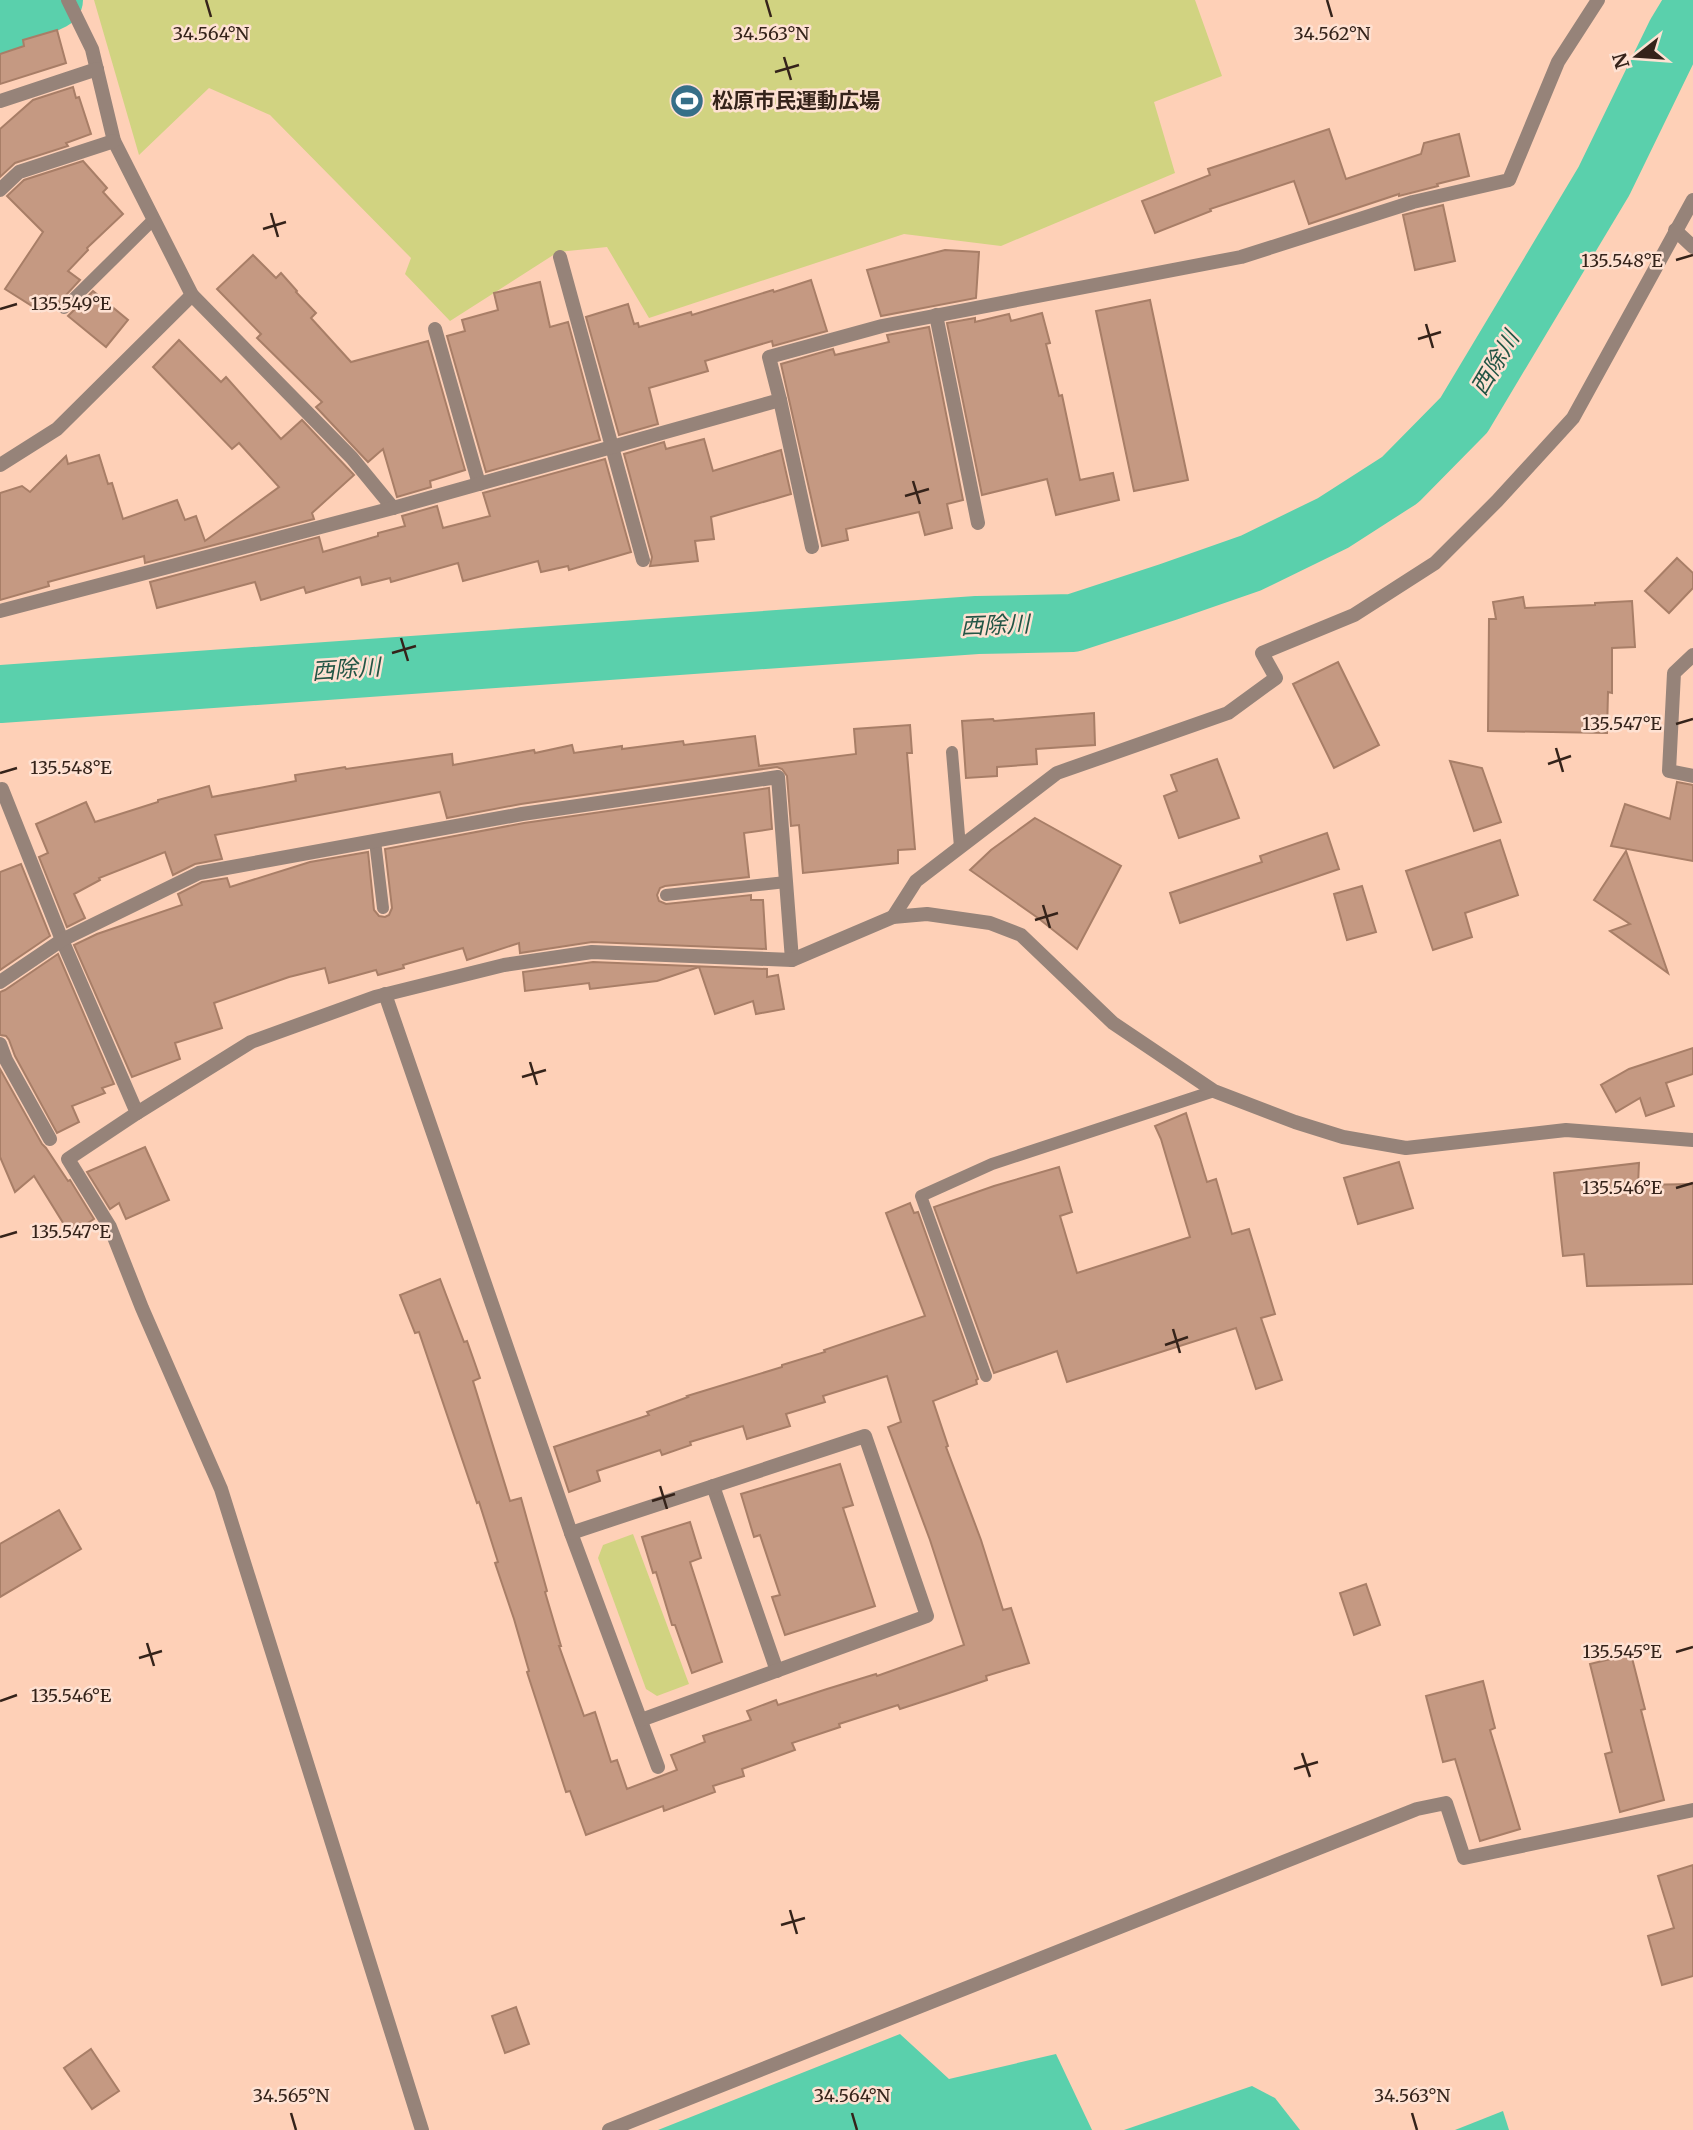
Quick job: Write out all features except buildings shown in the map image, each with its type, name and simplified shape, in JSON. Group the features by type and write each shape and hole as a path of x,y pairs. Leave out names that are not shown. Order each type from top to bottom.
{"street":[{"path":"68,0 91,46 114,141 191,295 352,458 393,508"},
{"path":"813,547 769,357 882,326 1241,257 1413,202 1509,180 1559,62 1598,0"},
{"path":"0,101 97,69"},
{"path":"0,190 19,172 114,141"},
{"path":"893,917 916,881 1057,774 1228,713 1276,678 1262,653 1354,615 1435,563 1497,501 1573,418 1693,200"},
{"path":"1675,230 1693,247"},
{"path":"560,257 643,560"},
{"path":"0,465 57,429 191,295"},
{"path":"936,315 978,523"},
{"path":"435,329 478,484"},
{"path":"0,611 393,508 780,400"},
{"path":"1693,655 1674,673 1669,771 1693,776"},
{"path":"0,982 62,940 199,873 522,814 778,777 792,960"},
{"path":"1,786 62,940 137,1113"},
{"path":"422,2130 221,1489 142,1308 110,1227 68,1159 251,1042 385,994 504,965 592,952 792,960 893,917 927,914 990,923 1021,935 1113,1023 1214,1091 1331,1133 1406,1148 1566,1130 1693,1140"},
{"path":"385,994 570,1533 658,1767"},
{"path":"0,1044 6,1060 50,1139"},
{"path":"570,1533 865,1436 927,1616 641,1720"},
{"path":"713,1486 778,1671"},
{"path":"609,2130 1417,1809 1446,1803 1464,1858 1693,1811"}],"lane":[{"path":"64,308 154,219"},
{"path":"952,752 960,847"},
{"path":"374,841 383,908"},
{"path":"666,895 786,882"},
{"path":"986,1376 920,1196 992,1164 1214,1091"}],"shaded area":[{"name":"松原市民運動広場","path":"94,0 1195,0 1222,76 1154,102 1175,173 1001,246 904,234 649,318 607,247 558,252 450,321 405,274 411,258 270,115 209,88 139,155"},
{"path":"633,1534 689,1684 657,1696 646,1689 598,1558 603,1545"},
{"path":"900,2034 949,2079 1056,2054 1092,2130 658,2130"},
{"path":"1252,2086 1275,2098 1300,2130 1124,2130"},
{"path":"1503,2111 1509,2130 1455,2130"}],"waterway":[{"path":"0,26 54,0"},
{"name":"西除川","path":"0,694 977,625 1073,623 1251,563 1333,523 1400,480 1464,415 1604,181 1676,33 1693,5"}],"place":[{"name":"松原市民運動広場","path":"687,101"}]}
